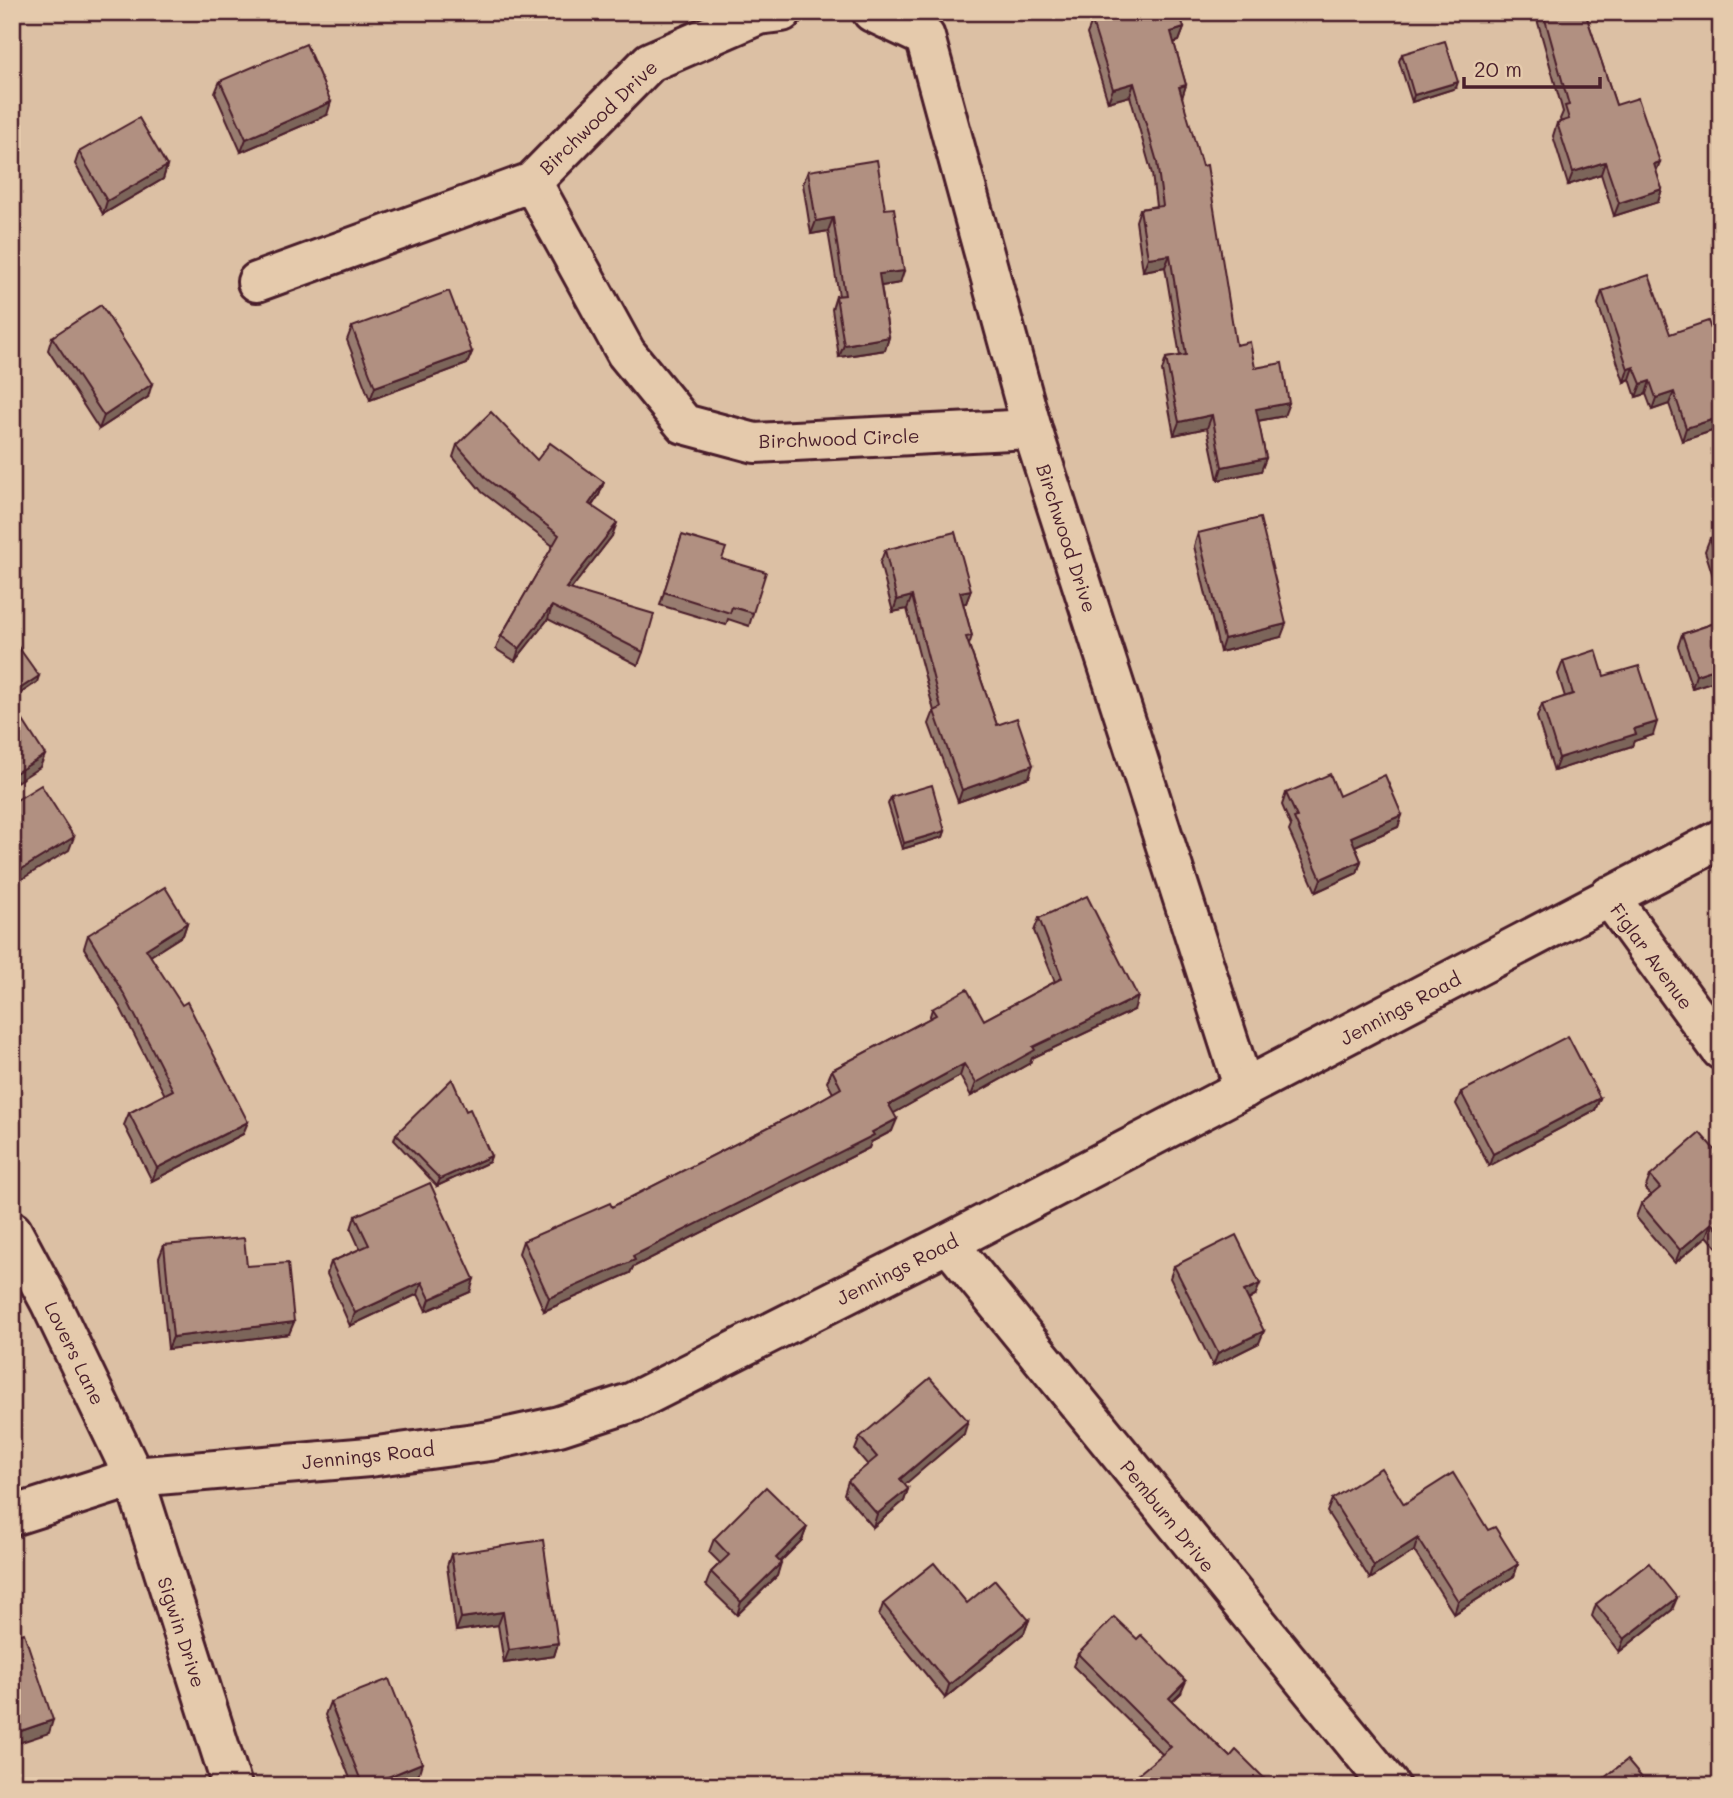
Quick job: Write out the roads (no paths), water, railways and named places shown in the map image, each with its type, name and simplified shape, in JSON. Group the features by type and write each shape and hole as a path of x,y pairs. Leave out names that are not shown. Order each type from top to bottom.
{"street":[{"name":"Birchwood Drive","path":"257,282 532,182 650,62 758,15 782,12"},
{"name":"Birchwood Drive","path":"872,12 925,37 1032,429 1244,1089"},
{"name":"Birchwood Circle","path":"532,182 626,353 684,424 755,443 1032,429"},
{"name":"Jennings Road","path":"12,1516 134,1477 369,1457 490,1441 559,1426 633,1402 948,1243 1721,839"},
{"name":"Figlar Avenue","path":"1609,896 1721,1050"},
{"name":"Lovers Lane","path":"12,1231 50,1302 134,1477"},
{"name":"Pemburn Drive","path":"948,1243 1390,1786"},
{"name":"Sigwin Drive","path":"134,1477 232,1786"}]}
